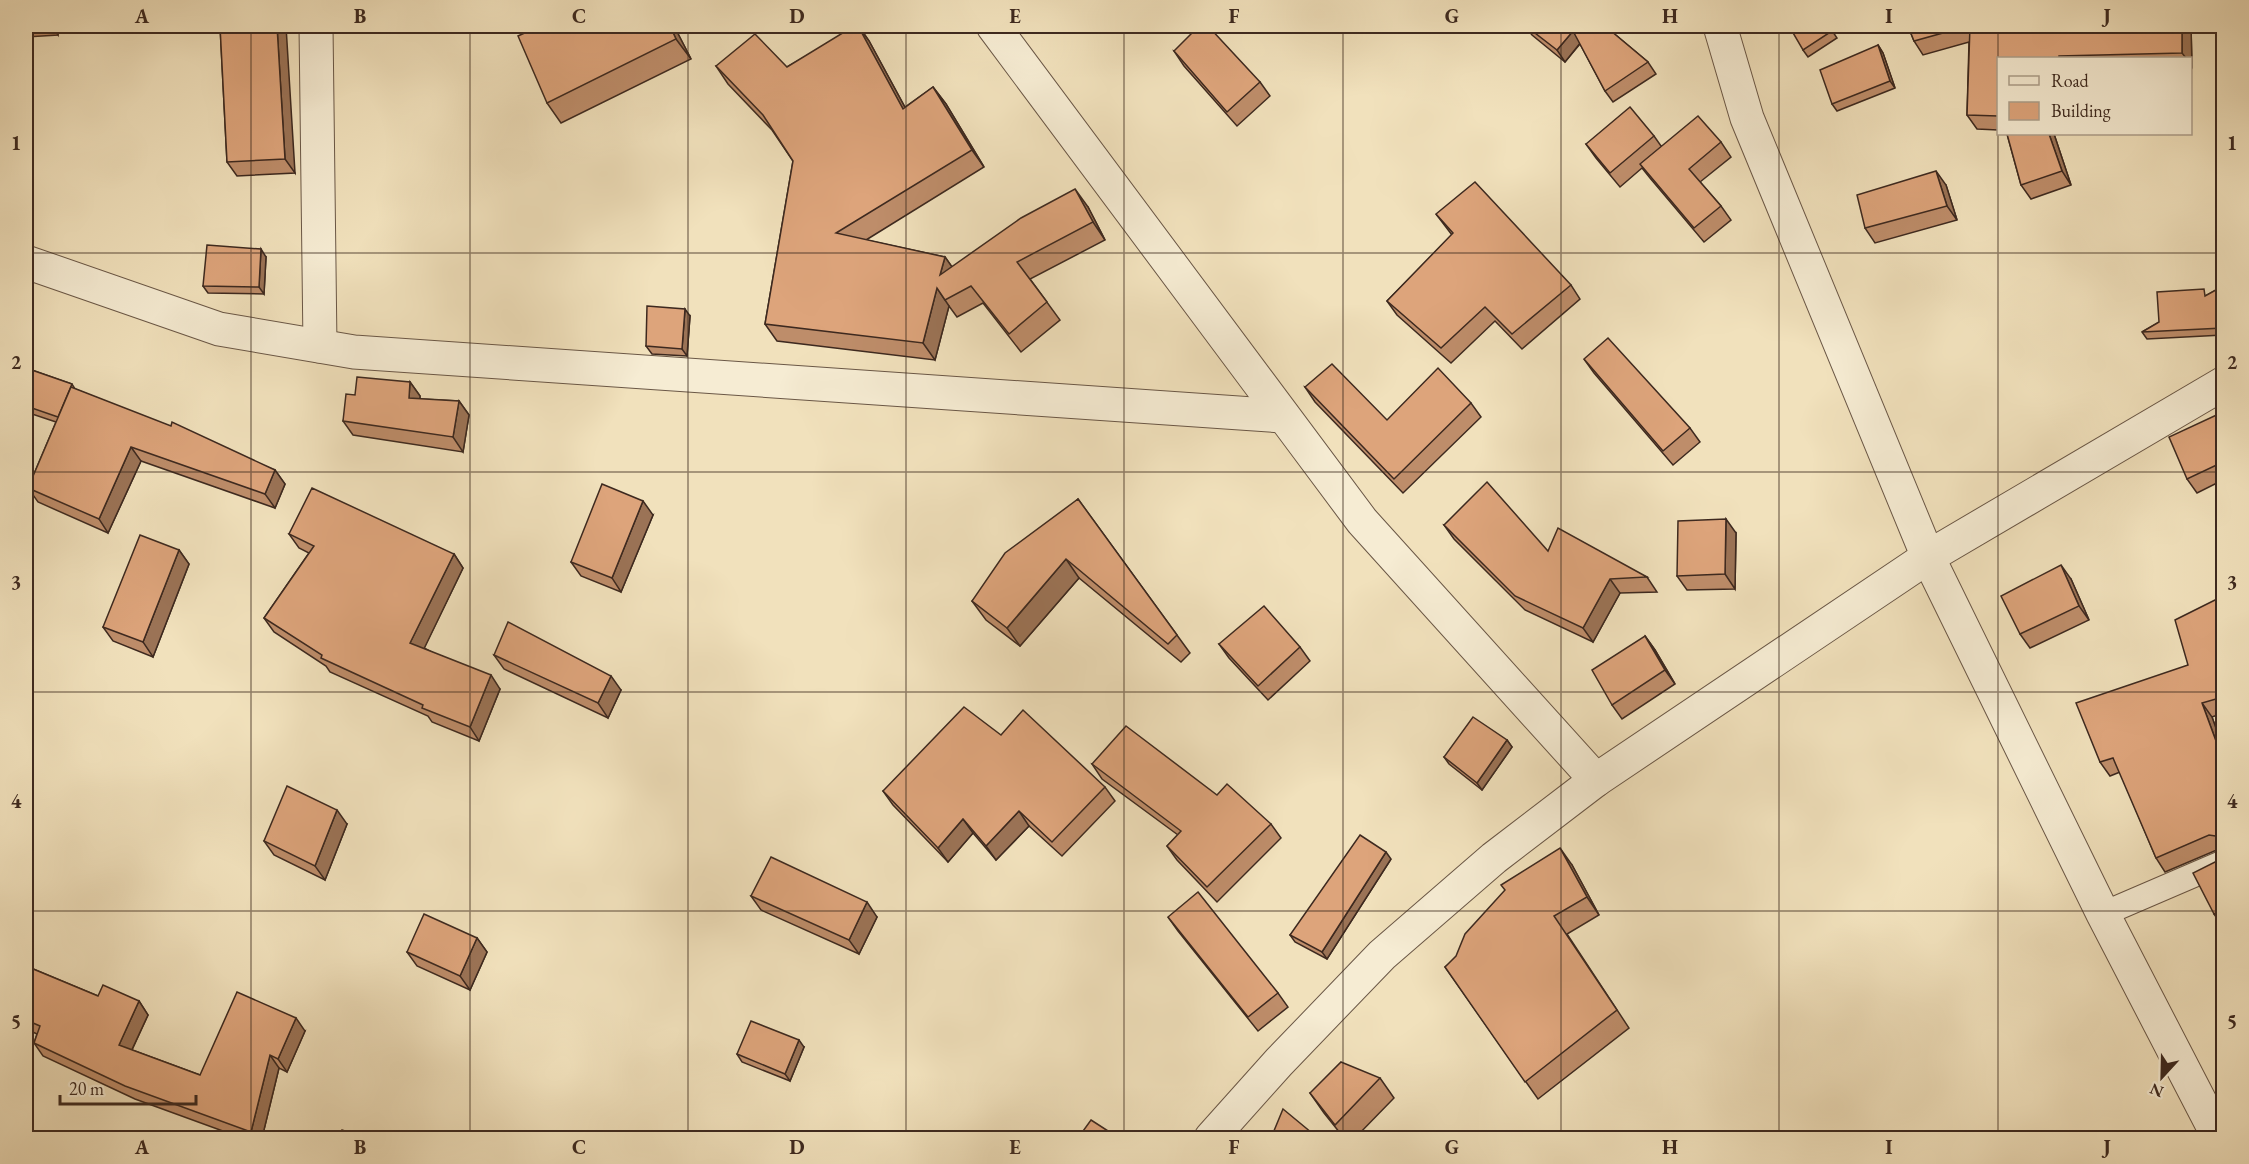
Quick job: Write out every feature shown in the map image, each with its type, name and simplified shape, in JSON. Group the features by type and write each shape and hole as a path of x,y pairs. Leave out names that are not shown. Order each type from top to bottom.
{"street":[{"path":"316,26 320,346"},
{"path":"993,26 1362,521 1596,780"},
{"path":"1720,26 1747,118 1928,557 2103,914 2219,1138"},
{"path":"26,262 219,329 354,352 1283,416"},
{"path":"1211,1138 1279,1062 1382,956 1494,858 1596,780 1928,557 2223,383"}],"lane":[{"path":"2103,914 2223,862"}],"building":[{"path":"220,26 277,26 285,159 227,162"},
{"path":"540,26 670,26 676,39 547,103 518,36"},
{"path":"854,26 858,26 903,109 933,87 972,150 836,233 945,257 940,275 1021,218 1075,189 1093,222 1017,262 1047,302 1009,334 971,286 945,300 937,288 923,343 765,324 793,161 763,115 716,66 755,34 787,67"},
{"path":"1199,26 1208,26 1260,82 1227,112 1174,51"},
{"path":"1526,26 1605,26 1648,62 1605,91 1573,31 1557,50"},
{"path":"1789,26 1829,26 1832,31 1803,50"},
{"path":"1908,26 1968,26 1914,41"},
{"path":"1970,26 2182,26 2182,53 1997,57 1997,116 1967,115"},
{"path":"1878,45 1890,81 1832,104 1820,70"},
{"path":"1630,107 1654,136 1610,173 1586,144"},
{"path":"1698,116 1721,142 1689,169 1721,206 1694,228 1640,164"},
{"path":"2007,135 2049,135 2062,171 2021,185"},
{"path":"1936,171 1947,206 1865,228 1857,195"},
{"path":"1475,182 1571,285 1512,334 1485,307 1441,348 1387,301 1453,233 1436,214"},
{"path":"207,245 261,249 259,287 203,286"},
{"path":"2223,286 2223,328 2142,332 2159,322 2157,292 2204,289 2205,296"},
{"path":"647,306 685,309 682,349 646,346"},
{"path":"1608,338 1690,428 1663,451 1584,359"},
{"path":"1332,364 1387,420 1438,368 1471,403 1394,479 1305,387"},
{"path":"26,368 72,384 58,417 26,406"},
{"path":"357,377 410,382 409,398 459,401 453,437 343,421 346,394 355,395"},
{"path":"71,387 171,426 172,422 275,470 265,494 131,447 99,519 28,488"},
{"path":"2223,412 2223,462 2187,479 2169,437"},
{"path":"1487,482 1548,551 1558,528 1647,577 1610,579 1583,628 1515,596 1444,525"},
{"path":"602,484 643,501 612,578 571,562"},
{"path":"312,488 454,554 410,643 491,675 470,727 422,708 423,705 321,658 322,655 264,618 314,546 289,534"},
{"path":"1078,499 1177,635 1168,644 1066,559 1007,628 972,601 1005,553"},
{"path":"1726,519 1725,574 1677,576 1678,521"},
{"path":"140,535 179,550 143,642 103,627"},
{"path":"2061,565 2079,606 2020,634 2001,596"},
{"path":"2223,596 2223,697 2202,703 2223,760 2223,838 2209,835 2156,858 2113,758 2100,762 2076,703 2188,665 2175,620"},
{"path":"1264,606 1300,647 1258,686 1219,644"},
{"path":"508,622 611,676 598,703 494,655"},
{"path":"1645,636 1665,670 1612,705 1592,670"},
{"path":"964,707 1001,735 1023,710 1105,787 1052,842 1019,811 986,846 963,819 938,848 883,791"},
{"path":"1473,717 1507,740 1477,783 1444,757"},
{"path":"1126,726 1217,795 1227,784 1271,824 1207,887 1167,846 1181,831 1092,764"},
{"path":"287,786 337,810 315,866 264,841"},
{"path":"1360,835 1386,852 1322,952 1290,935"},
{"path":"1560,848 1587,897 1554,916 1617,1010 1525,1082 1445,967 1456,956 1465,934 1505,890 1501,885"},
{"path":"771,857 867,902 849,940 751,896"},
{"path":"2223,858 2223,909 2214,914 2193,873"},
{"path":"1198,892 1278,993 1248,1017 1168,917"},
{"path":"424,914 477,938 460,976 407,952"},
{"path":"26,966 98,996 103,985 139,1001 119,1045 200,1075 237,992 296,1018 278,1059 270,1055 251,1132 125,1086 34,1043 40,1026 26,1020"},
{"path":"751,1021 799,1040 785,1074 737,1054"},
{"path":"1341,1062 1380,1078 1335,1125 1310,1093"},
{"path":"1283,1109 1318,1138 1271,1138"},
{"path":"1091,1120 1119,1138 1078,1138"},
{"path":"342,1130 366,1138 339,1138"}]}
